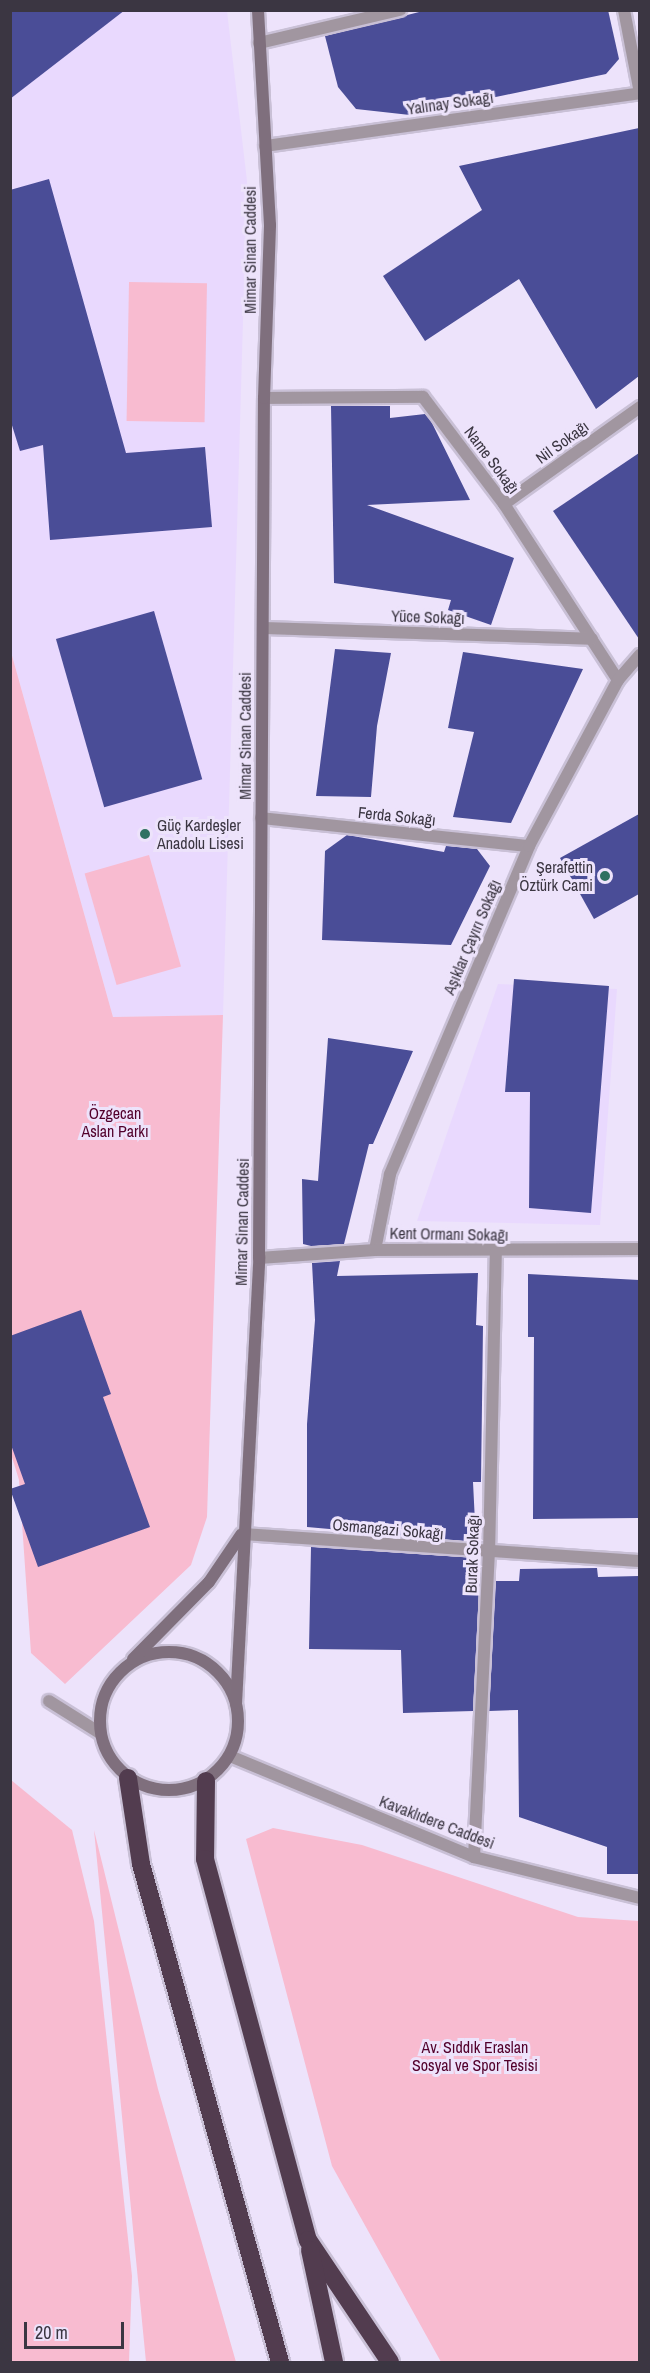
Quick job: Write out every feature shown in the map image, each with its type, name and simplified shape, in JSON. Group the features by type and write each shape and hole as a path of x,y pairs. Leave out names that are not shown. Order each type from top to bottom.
{"highway":[{"path":"128,1778 141,1864 280,2362"},
{"path":"206,1781 205,1859 308,2240 334,2362"},
{"path":"231,2187 272,2362"},
{"path":"308,2240 390,2362"}],"main road":[{"name":"Mimar Sinan Caddesi","path":"236,1704 242,1534 259,1258 264,398 270,225 258,10"},
{"path":"123,1670 159,1652 199,1658 229,1685 236,1704 239,1722 230,1756 206,1781 168,1791 128,1778 106,1751 100,1733 108,1688 123,1670 209,1582 242,1534"}],"street":[{"path":"260,43 400,10"},
{"path":"624,10 639,93"},
{"name":"Yalınay Sokağı","path":"265,146 639,93"},
{"name":"Name Sokağı","path":"264,398 423,396 504,504 618,680"},
{"name":"Nil Sokağı","path":"504,504 639,407"},
{"name":"Yüce Sokağı","path":"263,628 592,639"},
{"name":"Aşıklar Çayırı Sokağı","path":"375,1250 390,1174 529,846 618,680 639,655"},
{"name":"Ferda Sokağı","path":"261,818 529,846"},
{"name":"Kent Ormanı Sokağı","path":"259,1258 375,1250 496,1252 639,1249"},
{"name":"Burak Sokağı","path":"474,1857 489,1554 496,1252"},
{"name":"Osmangazi Sokağı","path":"242,1534 489,1554 639,1560"},
{"path":"49,1701 100,1733"},
{"name":"Kavaklıdere Caddesi","path":"230,1756 474,1857 639,1898"}],"shaded area":[{"path":"10,11 227,11 247,181 223,1015 113,1017 11,652"},
{"path":"498,984 617,989 600,1225 417,1221"}],"green space":[{"path":"129,282 207,283 205,422 127,421"},
{"name":"Özgecan Aslan Parkı","path":"11,652 113,1017 223,1015 207,1517 191,1565 65,1684 31,1653 19,1480 11,1454"},
{"path":"149,855 181,967 117,985 85,873"},
{"path":"11,1780 72,1830 94,1921 132,2276 129,2362 11,2362"},
{"name":"Av. Sıddık Eraslan Sosyal ve Spor Tesisi","path":"273,1828 362,1845 578,1917 639,1921 639,2362 441,2362 332,2166 246,1839"},
{"path":"94,1830 158,2089 236,2362 146,2362"}],"building":[{"path":"10,10 125,10 10,99"},
{"path":"427,10 608,10 619,59 606,74 410,115 356,109 338,87 325,36"},
{"path":"639,128 639,376 596,409 519,279 425,341 383,276 482,210 459,166"},
{"path":"49,179 126,453 205,447 212,527 50,540 43,445 20,451 10,419 10,190"},
{"path":"331,406 390,406 390,418 425,414 431,421 470,500 367,505 514,558 491,625 448,610 451,600 334,583"},
{"path":"639,453 639,639 553,511"},
{"path":"154,611 202,779 104,807 56,639"},
{"path":"335,649 391,653 377,726 371,797 316,796"},
{"path":"463,652 583,669 511,823 453,817 474,732 448,728"},
{"name":"Şerafettin Öztürk Cami","path":"639,814 639,894 594,919 560,858"},
{"path":"347,835 444,852 446,846 477,849 490,866 451,945 322,940 325,851"},
{"path":"514,979 609,986 591,1213 529,1208 530,1092 505,1092"},
{"path":"328,1038 413,1051 373,1144 369,1144 344,1244 311,1246 303,1244 302,1179 318,1181"},
{"path":"340,1261 337,1276 478,1273 476,1325 483,1326 481,1482 473,1482 476,1542 307,1527 307,1424 315,1320 312,1263"},
{"path":"528,1274 639,1280 639,1518 533,1519 534,1337 528,1337"},
{"path":"81,1310 111,1394 103,1397 150,1527 38,1567 10,1489 25,1484 10,1442 10,1336"},
{"path":"311,1547 477,1558 480,1570 473,1711 403,1713 401,1650 309,1649"},
{"path":"597,1568 598,1577 639,1576 639,1874 607,1874 607,1847 519,1817 518,1710 489,1711 496,1581 519,1581 520,1569"}],"place":[{"name":"Güç Kardeşler Anadolu Lisesi","path":"145,834"},
{"name":"Şerafettin Öztürk Cami","path":"605,876"}]}
